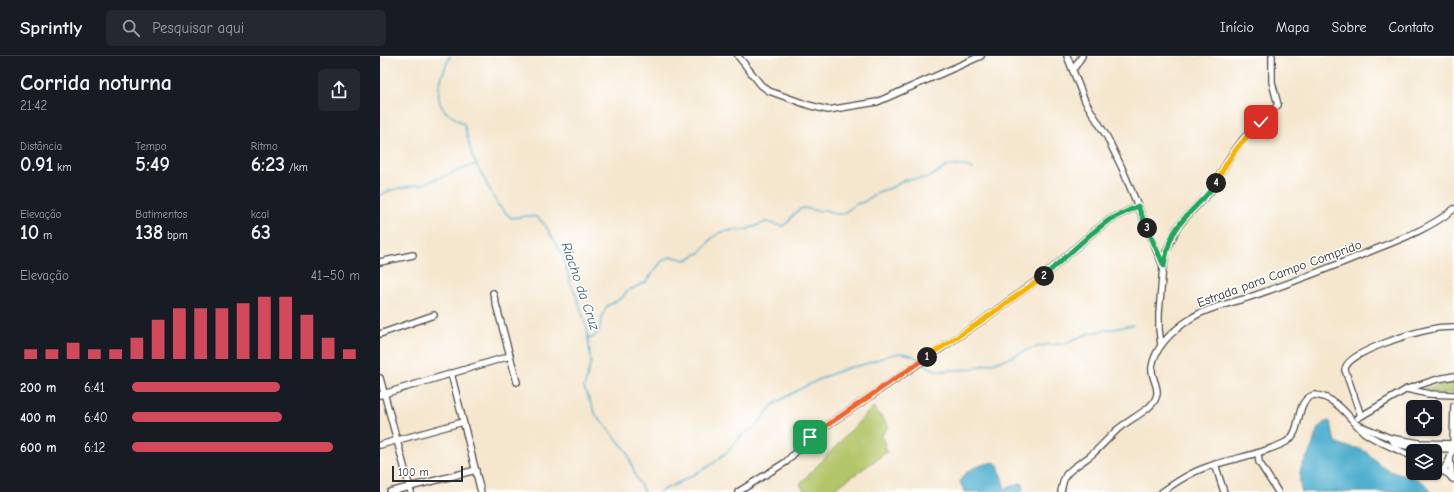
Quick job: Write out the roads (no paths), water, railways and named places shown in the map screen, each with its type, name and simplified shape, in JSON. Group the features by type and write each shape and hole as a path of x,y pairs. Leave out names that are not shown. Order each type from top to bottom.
{"street":[{"path":"738,56 761,85 769,91 808,105 828,110 877,102 981,56"},
{"path":"1067,56 1085,101 1117,157 1164,266"},
{"path":"1073,70 1082,56"},
{"path":"1161,345 1159,313 1164,266 1168,246 1177,228 1210,192 1230,157 1243,139 1278,105 1272,82 1272,56"},
{"path":"738,492 778,468 786,462 810,437 983,320 1046,274 1109,220 1138,206"},
{"name":"Estrada para Campo Comprido","path":"1061,492 1063,481 1067,474 1091,455 1118,430 1153,403 1157,393 1157,387 1151,369 1156,354 1161,345 1176,330 1194,317 1210,309 1242,300 1315,274 1413,235 1444,217 1454,209"},
{"path":"380,262 413,255"},
{"path":"493,293 517,382"},
{"path":"380,334 434,315"},
{"path":"1361,416 1345,370 1348,363 1371,349 1393,340 1434,328 1454,327"},
{"path":"382,394 510,356"},
{"path":"451,373 481,492"},
{"path":"1355,423 1361,416 1407,389 1438,379 1454,376"},
{"path":"380,378 382,394 410,489"},
{"path":"1407,389 1429,394 1454,395"},
{"path":"1162,492 1193,472 1215,464 1258,454 1290,439 1295,431 1303,403 1310,396 1318,395 1328,399 1344,410 1367,434 1406,453"},
{"path":"1453,480 1443,471 1450,459 1453,446 1454,406"},
{"path":"380,445 463,422"},
{"path":"1355,423 1390,438 1453,446"},
{"path":"1258,454 1259,462 1278,492"},
{"path":"1450,459 1453,480"},
{"path":"1215,464 1224,492"},
{"path":"390,492 410,489 476,470"}],"water":[{"path":"1329,421 1334,438 1338,443 1362,450 1386,469 1406,476 1406,480 1419,480 1422,482 1431,492 1302,492 1300,485 1300,473 1312,447 1316,433 1324,423"},
{"path":"994,462 998,465 1005,489 1020,483 1023,484 1023,490 1021,492 965,492 960,482 962,477 974,468"}],"waterway":[{"name":"Riacho da Cruz","path":"450,56 440,84 439,99 441,106 446,112 464,124 473,158 498,205 511,218 527,216 537,217 545,225 562,254 570,282 576,295 587,329 591,362 584,388 596,415 627,451 636,477 644,492"},
{"path":"380,195 391,190 423,184 476,164"},
{"path":"588,339 594,337 599,331 603,314 607,306 622,298 627,291 646,282 662,261 670,257 686,260 701,252 712,238 719,233 732,230 745,230 766,222 783,226 800,209 805,208 818,211 826,210 835,214 843,214 856,204 864,202 878,192 891,188 905,180 928,178 948,166 965,166 973,169"},
{"path":"923,362 932,369 941,371 970,369 1007,359 1029,349 1046,345 1063,344 1087,334 1133,325"},
{"path":"659,492 711,465 728,451 741,436 756,426 772,406 811,384 848,368 894,354 907,354 920,360"}]}
